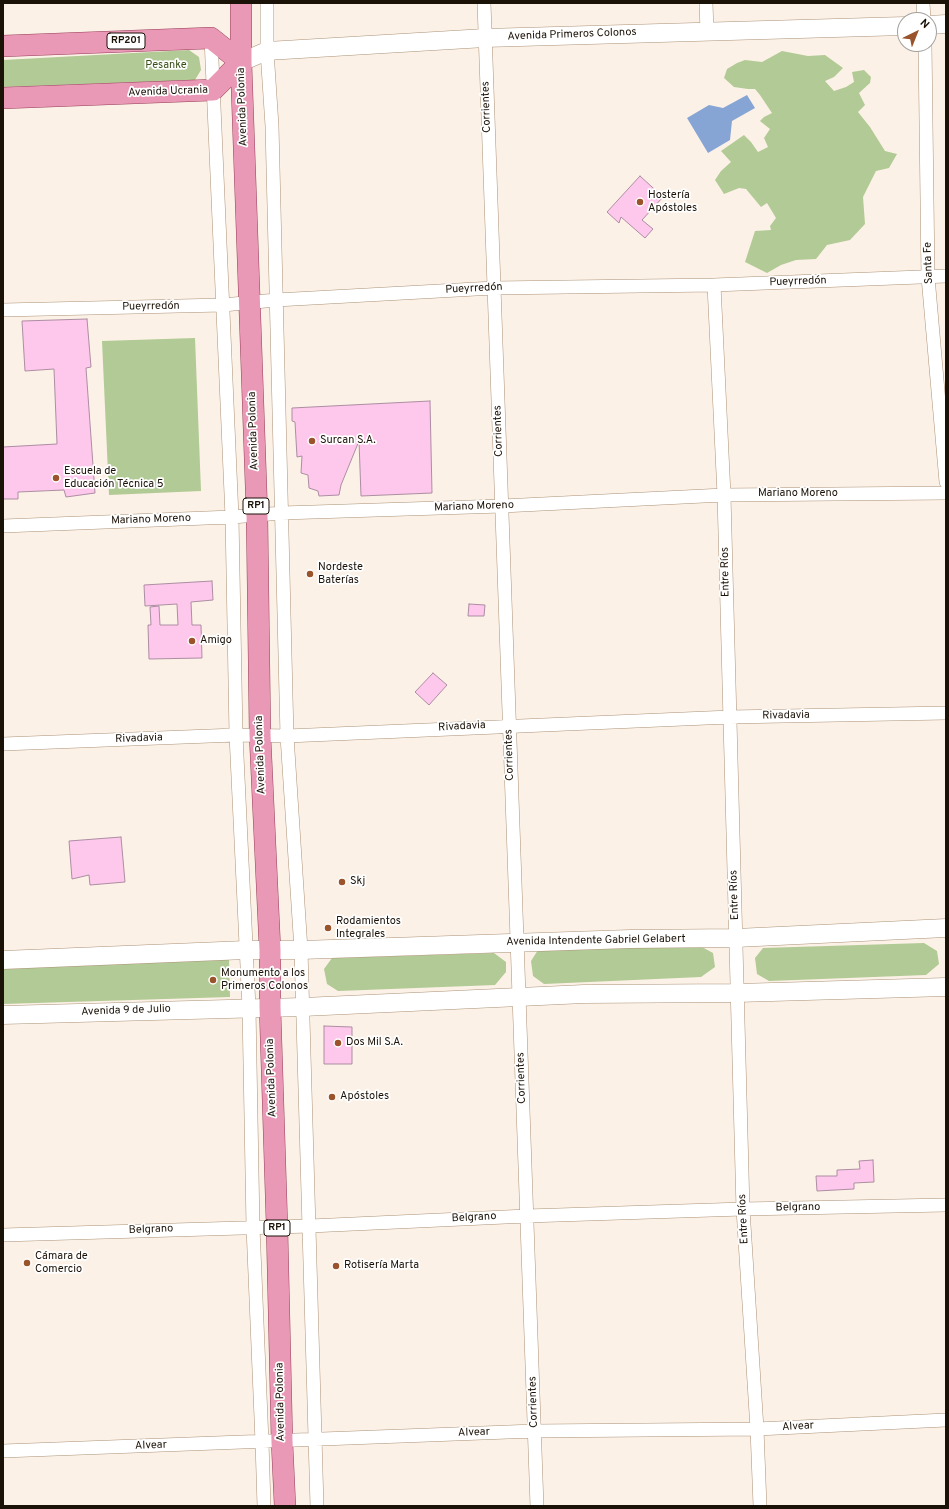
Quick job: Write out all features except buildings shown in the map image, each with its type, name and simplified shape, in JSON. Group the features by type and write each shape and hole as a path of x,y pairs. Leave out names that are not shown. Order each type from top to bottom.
{"main road":[{"name":"Avenida Polonia","path":"241,3 241,62 257,515 260,735 270,950 270,1007 277,1227 272,1442 285,1506"},
{"name":"Avenida Primeros Colonos","path":"241,62 267,50 485,38 897,26"},
{"path":"211,38 241,62"},
{"name":"RP201","path":"3,46 211,38"},
{"name":"Avenida Ucrania","path":"3,98 213,90 241,62"},
{"name":"Avenida Intendente Gabriel Gelabert","path":"246,950 301,950 630,939 736,938 946,928"},
{"path":"3,960 246,950"},
{"path":"249,1008 303,1007 520,996 592,994 738,994 946,988"},
{"name":"Avenida 9 de Julio","path":"3,1015 249,1008"}],"street":[{"path":"267,3 267,50 272,126 287,736 301,950 317,1506"},
{"name":"Corrientes","path":"484,3 537,1506"},
{"path":"706,3 707,32"},
{"name":"Avenida Polonia","path":"211,38 232,517 236,735 243,916 249,1008 253,1227 272,1442 264,1506"},
{"name":"Santa Fe","path":"924,52 928,277 946,482"},
{"name":"Pueyrredón","path":"3,310 223,305 276,300 494,288 714,285 946,276"},
{"name":"Entre Ríos","path":"714,285 724,495 743,1209 757,1429 760,1506"},
{"name":"Mariano Moreno","path":"3,526 502,506 724,495 946,493"},
{"name":"Rivadavia","path":"3,744 236,735 287,736 730,716 946,713"},
{"name":"Belgrano","path":"3,1236 310,1226 527,1216 743,1209 946,1205"},
{"name":"Alvear","path":"3,1451 272,1442 314,1438 535,1431 757,1429 946,1420"}],"green space":[{"name":"Pesanke","path":"189,50 199,57 201,70 195,80 3,87 3,60"},
{"path":"782,51 808,56 825,55 843,68 834,77 825,81 834,91 846,87 854,82 852,72 864,70 871,77 870,83 859,93 865,105 858,112 870,127 885,151 897,154 889,168 876,171 863,197 865,224 850,240 827,245 816,259 796,260 781,265 767,273 745,262 755,231 771,230 770,226 776,218 767,203 761,207 746,189 739,188 724,194 715,180 721,171 731,162 721,151 744,135 758,152 768,147 764,138 770,129 760,121 772,113 755,89 734,87 724,78 727,69 745,60 762,62"},
{"path":"195,338 201,491 109,495 102,341"},
{"path":"924,943 937,951 939,964 926,975 769,981 757,974 755,958 763,948"},
{"path":"700,946 713,953 715,967 701,977 544,984 533,976 531,961 538,950"},
{"path":"494,953 506,962 506,972 495,985 338,991 327,984 324,969 332,958"},
{"path":"229,958 230,997 3,1004 3,967"}],"water":[{"path":"747,95 755,108 732,121 730,140 708,153 687,118 709,105 723,108"}],"place":[{"name":"Hostería Apóstoles","path":"640,202"},
{"name":"Surcan S.A.","path":"312,441"},
{"name":"Escuela de Educación Técnica 5","path":"56,478"},
{"name":"Nordeste Baterías","path":"310,574"},
{"name":"Amigo","path":"192,641"},
{"name":"Skj","path":"342,882"},
{"name":"Rodamientos Integrales","path":"328,928"},
{"name":"Monumento a los Primeros Colonos","path":"213,980"},
{"name":"Dos Mil S.A.","path":"338,1043"},
{"name":"Apóstoles","path":"332,1097"},
{"name":"Cámara de Comercio","path":"27,1263"},
{"name":"Rotisería Marta","path":"336,1266"}]}
